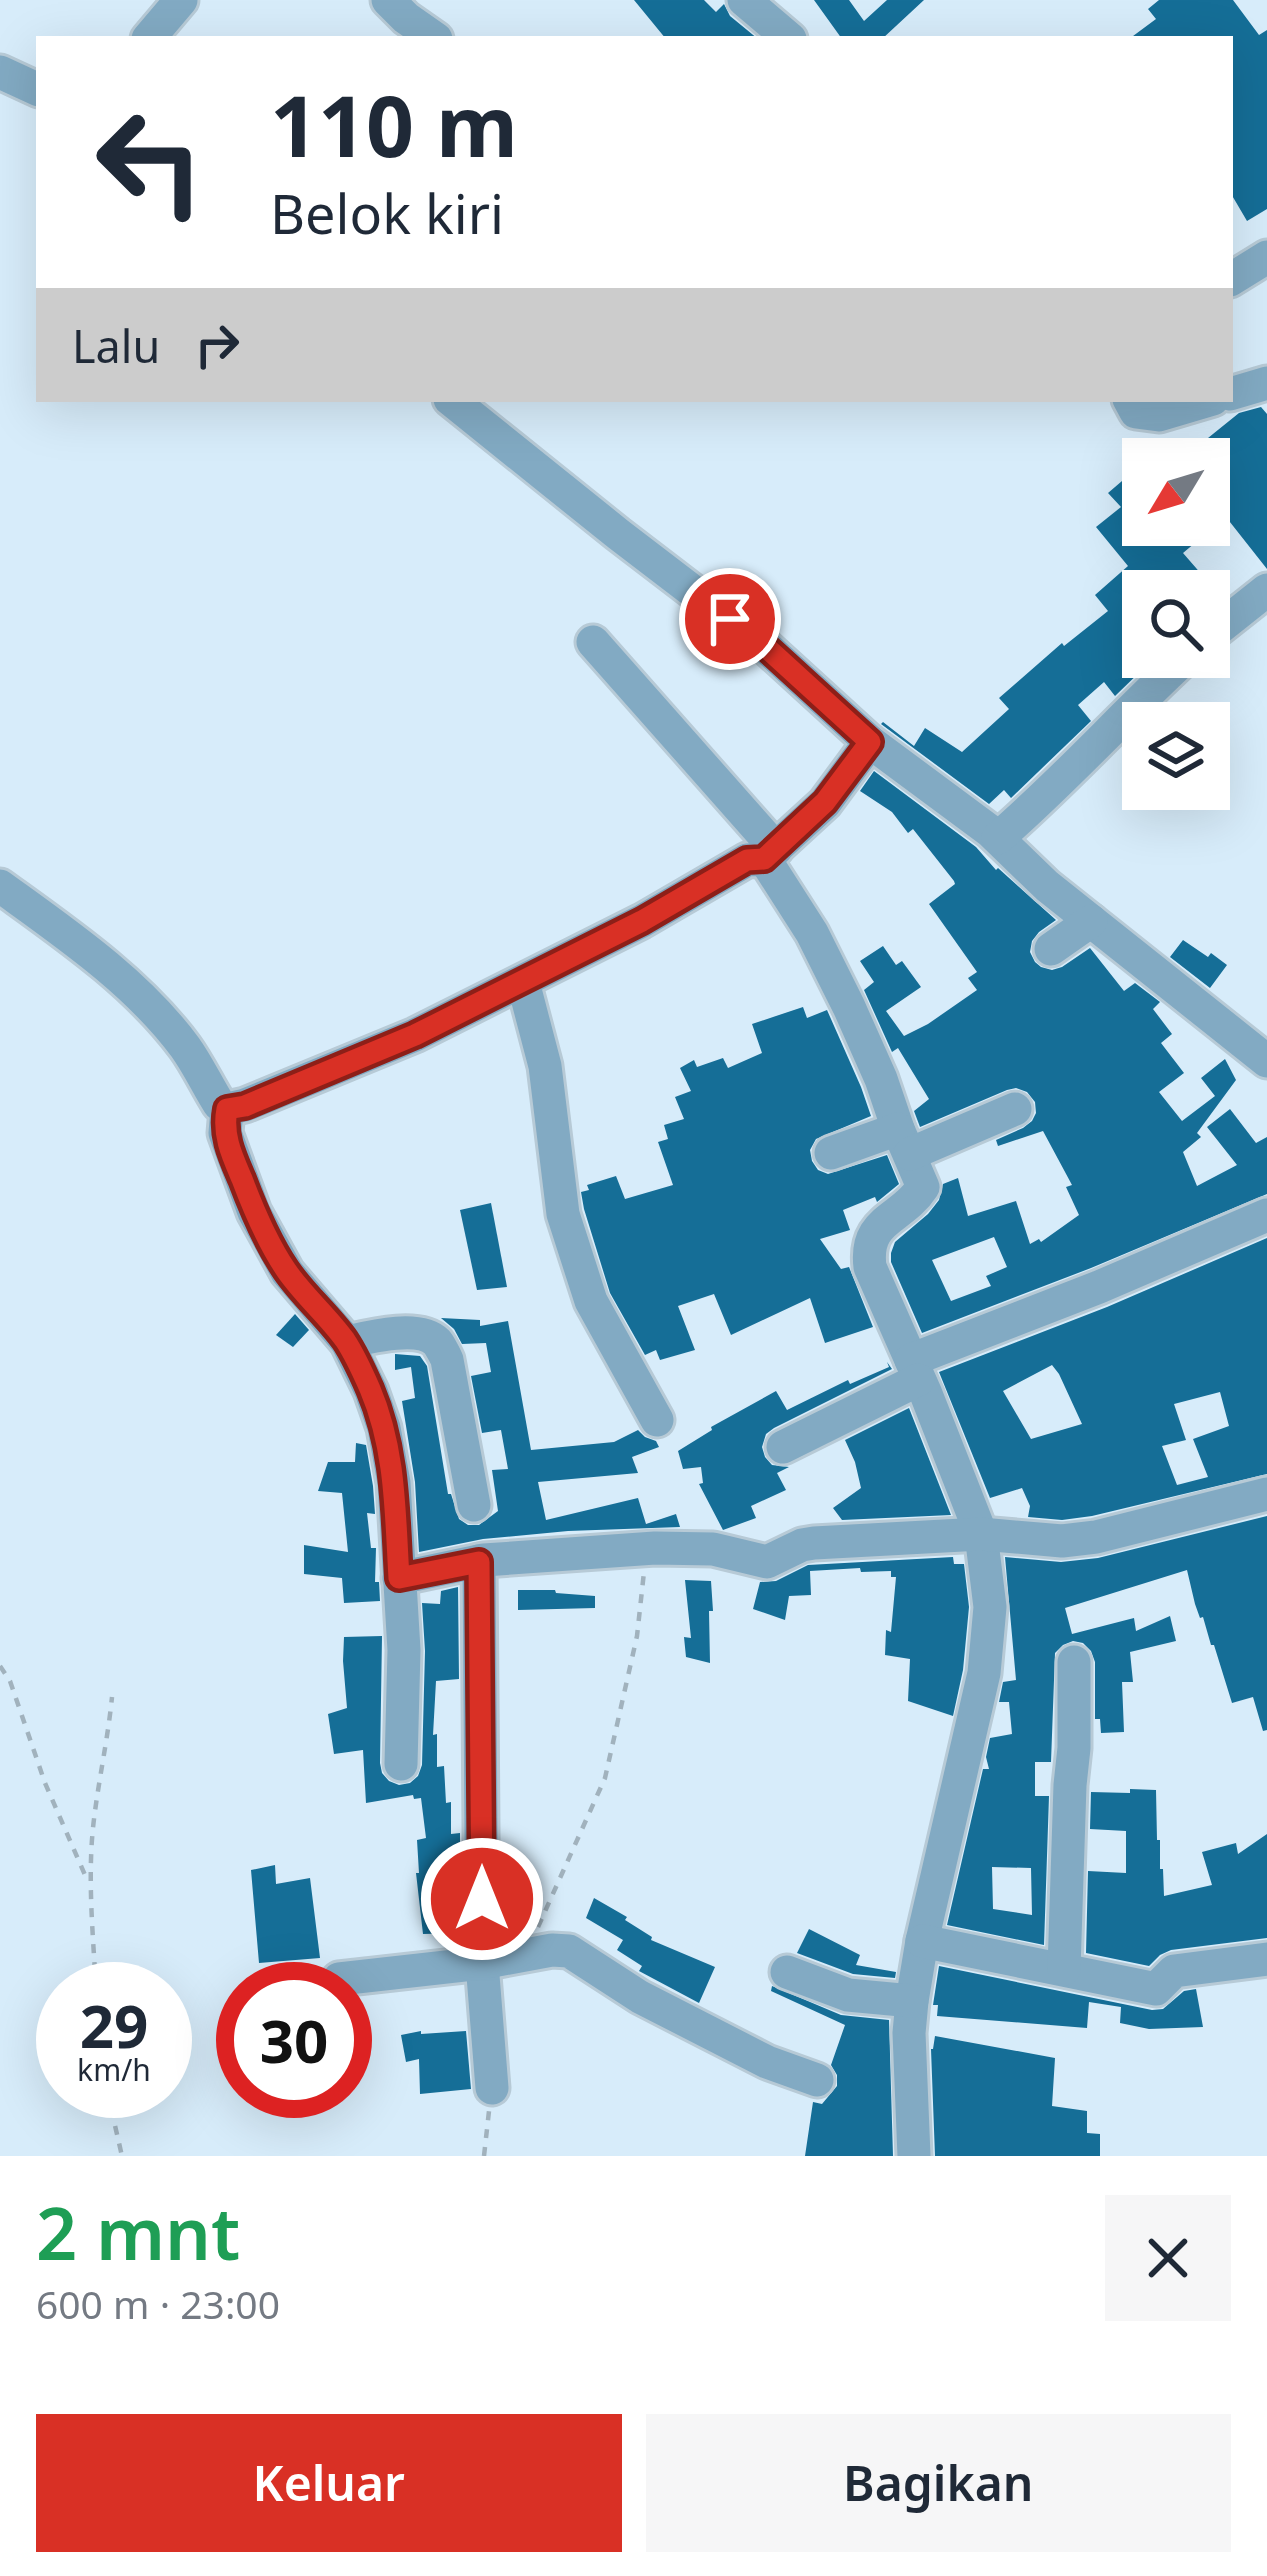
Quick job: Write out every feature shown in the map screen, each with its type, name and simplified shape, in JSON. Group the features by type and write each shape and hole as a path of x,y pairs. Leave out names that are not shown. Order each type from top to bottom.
{"street":[{"path":"151,36 181,0"},
{"path":"388,0 432,36"},
{"path":"744,0 786,36"},
{"path":"0,72 36,89"},
{"path":"1233,278 1267,257"},
{"path":"1233,393 1267,383"},
{"path":"454,402 767,648 870,742 998,838 1047,886 1267,1061"},
{"path":"1131,402 1136,412 1150,416 1202,402"},
{"path":"1230,619 1267,590"},
{"path":"593,642 770,854 881,1079 923,1187 914,1202 874,1233 868,1250 870,1268 981,1534 990,1607 984,1673 912,2001 914,2156"},
{"path":"998,838 1163,678"},
{"path":"226,1113 415,1035 642,921 747,860 770,854 825,802 870,742"},
{"path":"0,886 156,1012 200,1069 226,1113 225,1133 234,1161 273,1249 340,1335 371,1391 394,1483 404,1650 400,1764"},
{"path":"1051,949 1091,921"},
{"path":"523,982 545,1066 563,1214 591,1301 657,1420"},
{"path":"831,1153 904,1142 1015,1108"},
{"path":"782,1447 915,1370 1267,1215"},
{"path":"340,1335 423,1334 438,1343 447,1360 474,1504"},
{"path":"399,1578 479,1562 647,1549 712,1549 767,1562 814,1543 981,1534 1062,1541 1096,1537 1267,1494"},
{"path":"479,1562 482,1963 491,2088"},
{"path":"1064,1970 1074,1661"},
{"path":"922,1941 1156,1989 1174,1971 1267,1959"},
{"path":"372,1975 568,1951 640,1997 767,2062 817,2080"},
{"path":"787,1972 848,1995 912,2001"}],"path":[{"path":"524,1957 605,1778 637,1636 647,1549"},
{"path":"0,1666 10,1681 45,1784 90,1887"},
{"path":"94,1962 90,1887 94,1820 112,1697"},
{"path":"484,2156 491,2088"},
{"path":"113,2118 122,2156"}],"building":[{"path":"634,0 704,0 716,12 724,4 730,16 754,36 664,36"},
{"path":"814,0 849,0 864,21 887,0 924,0 885,36 840,36"},
{"path":"1159,0 1233,0 1259,35 1267,30 1267,209 1247,221 1233,197 1233,36 1133,36 1156,19 1148,9"},
{"path":"1261,407 1267,414 1267,569 1230,522 1230,438 1208,438 1239,413"},
{"path":"1122,481 1122,546 1191,546 1183,553 1198,570 1123,570 1128,566 1096,527 1121,507 1108,493"},
{"path":"1122,571 1122,678 1134,678 1115,696 1104,682 1078,705 1091,721 1011,798 1004,790 989,804 881,724 914,746 925,728 962,752 1009,709 999,698 1062,643 1064,646 1108,611 1095,595"},
{"path":"874,771 976,847 1056,920 1032,941 1030,952 1041,967 1062,967 1090,948 1124,991 1135,983 1160,1002 1153,1009 1172,1034 1161,1043 1184,1073 1159,1092 1182,1121 1215,1096 1201,1078 1225,1059 1236,1080 1197,1133 1201,1137 1183,1152 1197,1186 1237,1165 1207,1127 1230,1109 1256,1143 1267,1137 1267,1194 922,1333 891,1253 895,1242 939,1200 943,1184 958,1178 968,1216 1016,1201 1030,1244 1041,1242 1079,1215 1066,1187 1072,1185 1043,1131 998,1146 996,1140 1032,1121 1035,1102 1027,1092 1007,1090 920,1127 914,1111 929,1099 898,1048 892,1052 864,990 874,982 860,961 883,946 896,965 902,961 921,987 886,1011 904,1036 977,990 968,978 977,972 929,904 954,881 913,829 908,833 892,812 860,791","holes":["994,1237 1007,1267 986,1276 991,1286 951,1301 932,1260"]},
{"path":"1183,940 1227,965 1210,988 1170,957"},
{"path":"803,1007 807,1018 827,1010 871,1116 816,1139 810,1150 812,1161 828,1174 887,1155 899,1184 877,1202 875,1197 843,1210 850,1230 820,1239 841,1269 849,1267 873,1327 825,1343 810,1298 731,1335 714,1294 678,1306 695,1350 660,1360 656,1350 645,1355 610,1293 581,1192 589,1190 587,1185 616,1176 625,1199 673,1185 658,1142 668,1139 664,1125 684,1119 675,1097 691,1091 680,1068 694,1060 697,1067 723,1058 728,1068 762,1053 752,1024"},
{"path":"491,1203 507,1287 477,1290 460,1210"},
{"path":"1267,1238 1267,1474 1062,1520 1028,1517 1030,1506 1022,1488 990,1498 939,1372","holes":["1052,1365 1082,1424 1031,1439 1003,1391","1220,1392 1229,1426 1193,1439 1208,1477 1177,1485 1162,1446 1186,1440 1174,1404"]},
{"path":"295,1314 309,1330 293,1347 276,1335"},
{"path":"441,1318 480,1320 480,1326 508,1321 531,1450 614,1442 638,1430 656,1441 659,1447 632,1457 638,1473 538,1482 546,1520 638,1498 646,1524 676,1514 680,1527 483,1539 419,1552 415,1482 402,1401 415,1398 411,1367 395,1370 395,1354 420,1356 427,1366 448,1494 459,1519 479,1525 498,1511 492,1470 508,1469 501,1430 482,1433 471,1376 491,1372 486,1343 462,1344"},
{"path":"887,1362 892,1369 766,1434 765,1457 772,1465 789,1467 777,1473 786,1490 751,1506 756,1518 723,1530 699,1484 703,1483 701,1467 683,1469 678,1451 776,1391 787,1410 848,1380 850,1384 889,1367"},
{"path":"909,1408 951,1515 842,1520 833,1508 861,1488 845,1440"},
{"path":"356,1443 366,1445 373,1486 375,1514 367,1513 371,1548 376,1548 380,1601 344,1603 342,1578 304,1574 304,1545 348,1552 342,1493 318,1491 328,1462 355,1462"},
{"path":"1267,1516 1267,1730 1263,1731 1253,1697 1232,1703 1187,1570 1065,1608 1072,1634 1134,1618 1136,1631 1170,1616 1176,1641 1130,1652 1133,1682 1122,1682 1124,1732 1101,1733 1100,1719 1095,1719 1091,1651 1073,1641 1055,1653 1051,1762 1035,1762 1035,1796 1049,1796 1044,1945 947,1925 983,1769 989,1769 990,1738 1012,1734 1009,1702 999,1702 1003,1682 1016,1680 1005,1557 1061,1562 1098,1558","holes":["992,1867 1031,1868 1032,1915 993,1909"]},
{"path":"953,1557 954,1564 964,1564 969,1607 953,1716 908,1701 910,1659 885,1655 896,1577 891,1577 891,1571 810,1571 811,1595 789,1596 785,1620 753,1609 760,1582 776,1581 808,1565"},
{"path":"685,1580 711,1581 710,1663 686,1657 684,1637 691,1638"},
{"path":"458,1587 459,1679 436,1681 433,1735 437,1734 437,1767 444,1766 446,1803 451,1802 451,1834 460,1833 460,1895 456,1895 461,1933 423,1934 416,1873 417,1840 426,1838 421,1798 413,1795 366,1803 363,1750 334,1754 328,1714 347,1708 344,1637 382,1636 382,1773 399,1785 418,1776 425,1651 422,1603 440,1604 441,1591"},
{"path":"518,1590 595,1596 595,1608 518,1610"},
{"path":"1130,1789 1156,1790 1164,1896 1212,1885 1202,1852 1236,1843 1238,1854 1267,1834 1267,1938 1171,1950 1149,1966 1086,1953 1088,1871 1126,1873 1126,1831 1090,1829 1091,1792 1130,1793"},
{"path":"275,1865 276,1884 310,1878 320,1958 259,1962 251,1870"},
{"path":"594,1898 627,1917 651,1940 715,1967 699,2003 639,1971 642,1966 617,1950 623,1940 586,1918"},
{"path":"809,1929 860,1955 856,1965 896,1972 895,1978 853,1974 797,1953"},
{"path":"939,1966 1152,2010 1163,2009 1184,1991 1196,1989 1203,2027 1149,2029 1120,2023 1121,2007 1089,2002 1087,2028 937,2016 938,2005 933,2005"},
{"path":"772,1986 841,2015 889,2020 893,2156 805,2156 813,2102 822,2104 837,2086 831,2065 845,2025 771,1991"},
{"path":"466,2031 471,2089 420,2094 419,2059 406,2062 401,2035"},
{"path":"935,2036 1055,2058 1052,2106 1087,2111 1087,2133 1100,2134 1100,2156 935,2156 931,2049"}],"route":[{"path":"482,1899 479,1562 399,1578 394,1483 384,1428 371,1391 346,1342 273,1249 234,1161 225,1133 226,1114 227,1109 245,1106 415,1035 642,921 747,860 764,859 825,802 870,742 730,619"}]}
